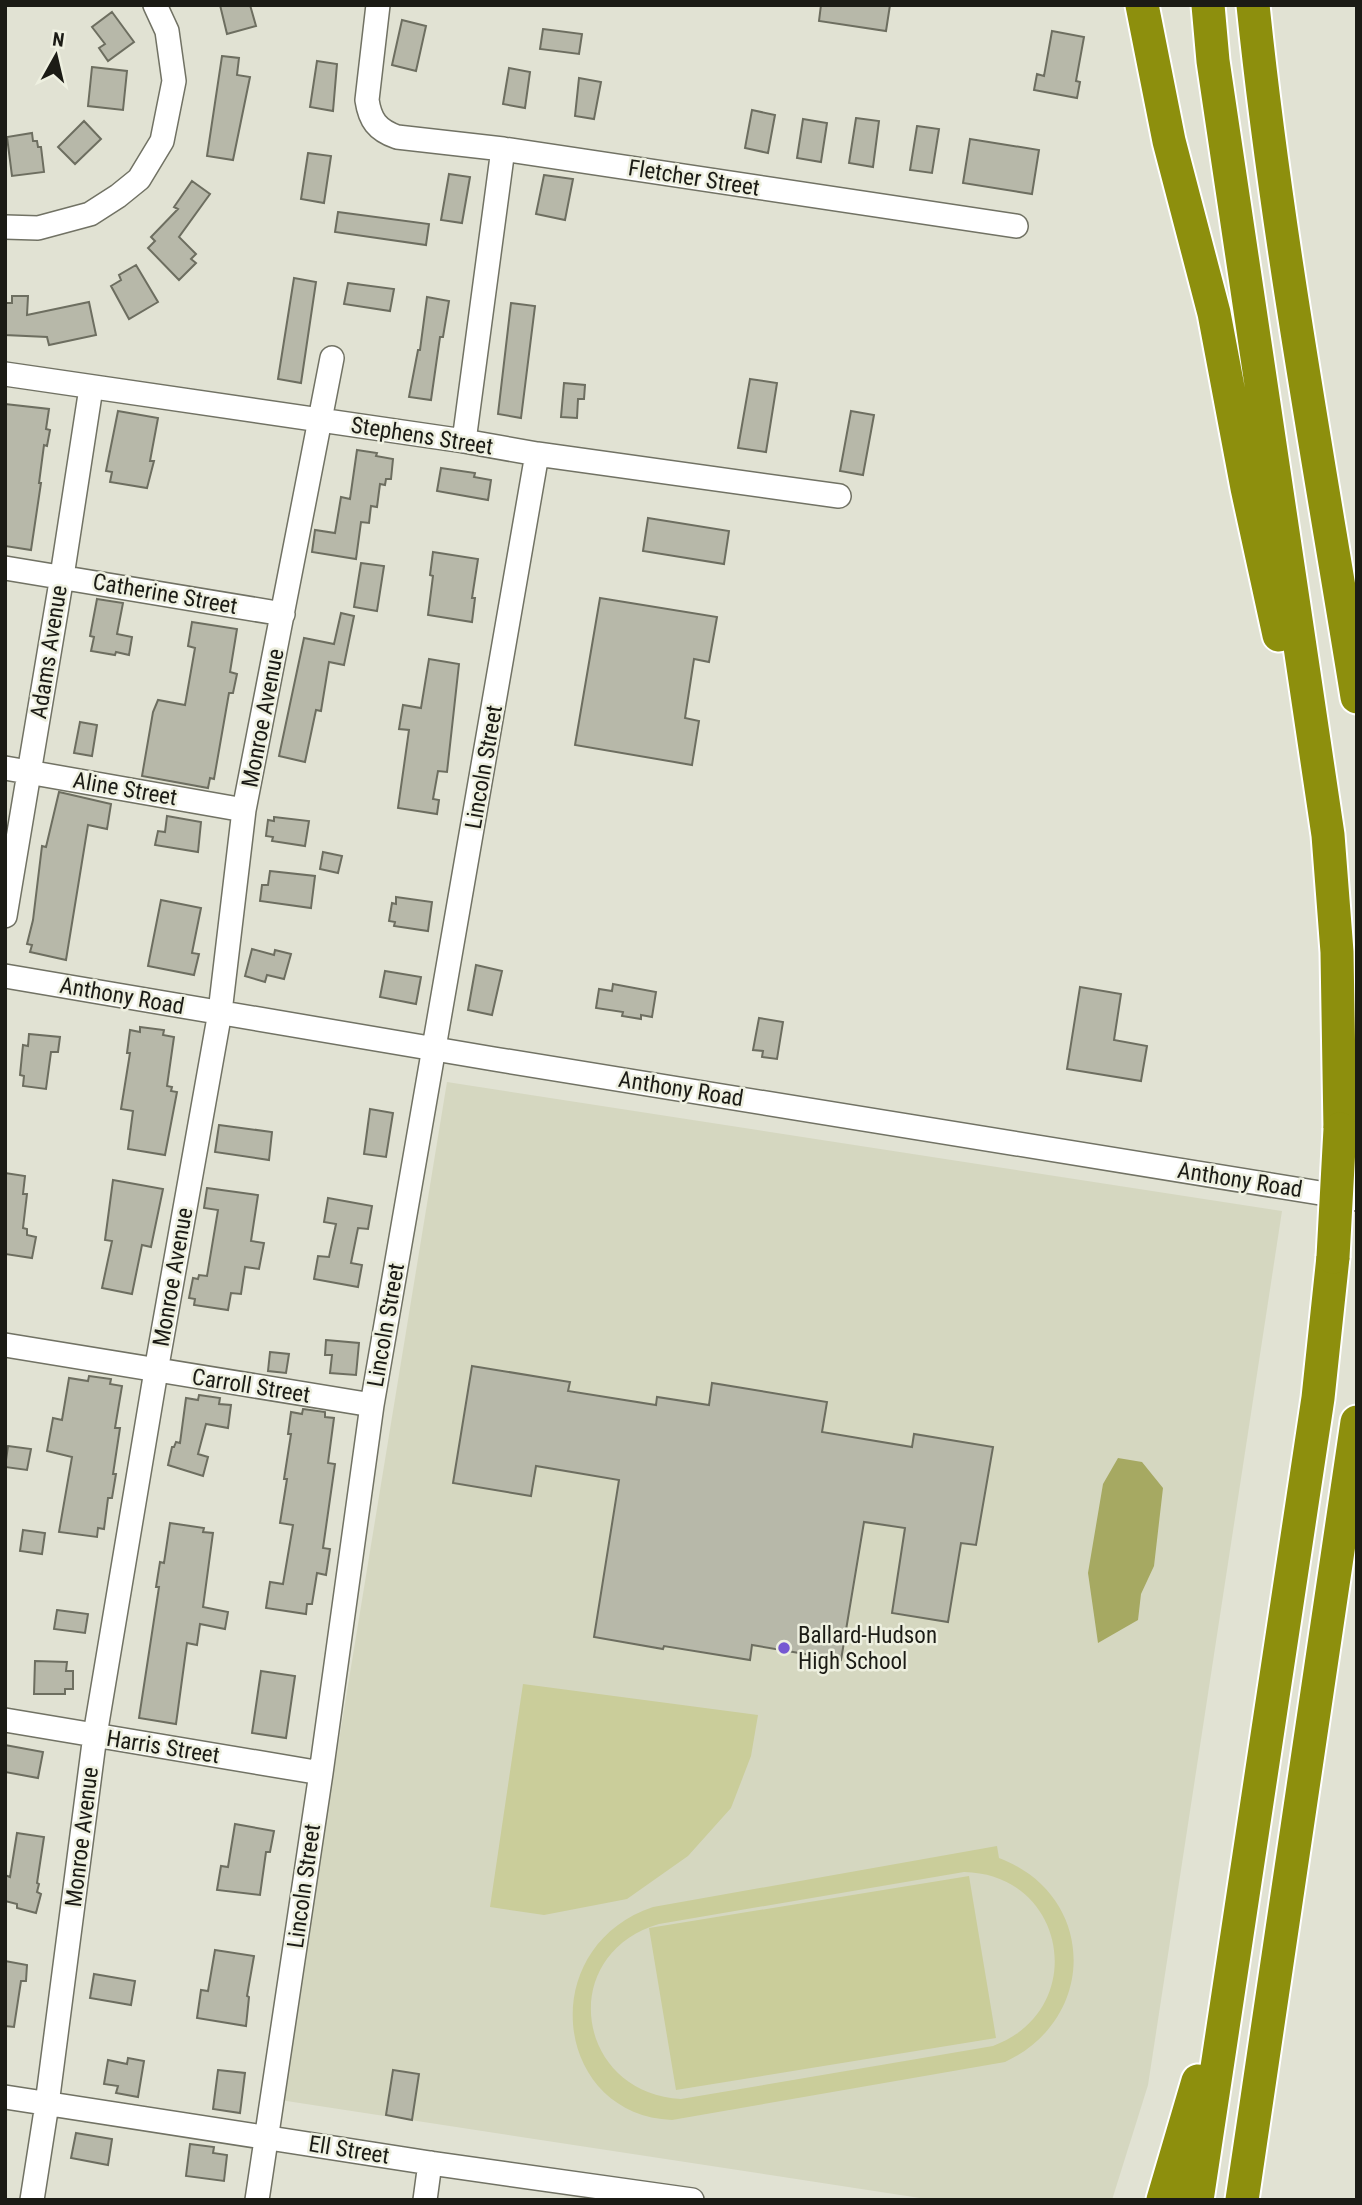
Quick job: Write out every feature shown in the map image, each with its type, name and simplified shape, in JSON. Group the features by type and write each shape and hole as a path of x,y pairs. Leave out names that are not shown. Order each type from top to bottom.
{"highway":[{"path":"1142,5 1169,141 1214,313 1284,662 1328,835"},
{"path":"1197,2200 1316,1412 1333,1257 1340,1129 1337,952 1328,835 1213,61 1208,5"},
{"path":"1253,5 1261,86 1357,697"},
{"path":"1242,2200 1357,1422"},
{"path":"1163,2200 1232,1965"}],"street":[{"path":"5,226 38,228 90,214 139,178 162,141 174,81 167,31 155,5"},
{"name":"Fletcher Street","path":"378,5 367,100 369,114 376,126 397,137 503,149 1016,226"},
{"path":"464,442 503,149"},
{"name":"Monroe Avenue","path":"32,2200 95,1735 220,1013 244,810 332,358"},
{"name":"Stephens Street","path":"5,374 537,454 839,496"},
{"name":"Adams Avenue","path":"5,916 91,388"},
{"name":"Lincoln Street","path":"257,2200 321,1773 372,1405 537,454"},
{"name":"Catherine Street","path":"5,568 284,614"},
{"name":"Aline Street","path":"5,768 244,810"},
{"name":"Anthony Road","path":"5,976 1357,1199"},
{"name":"Carroll Street","path":"5,1345 372,1405"},
{"name":"Harris Street","path":"5,1720 321,1773"},
{"name":"Ell Street","path":"5,2097 430,2163 684,2199"},
{"path":"425,2200 430,2163"}],"shaded area":[{"name":"Ballard-Hudson High School","path":"447,1082 1282,1211 1148,2085 1112,2200 933,2200 280,2100"},
{"path":"1118,1458 1142,1462 1163,1488 1154,1566 1141,1594 1138,1620 1098,1643 1088,1573 1103,1484"},
{"path":"523,1684 758,1715 751,1756 731,1808 688,1856 627,1899 544,1915 490,1907"},
{"path":"997,1846 999,1858 1031,1876 1054,1899 1068,1927 1074,1958 1070,1988 1057,2017 1035,2042 1005,2062 672,2120 632,2111 602,2090 582,2061 573,2027 575,1991 589,1956 615,1927 653,1907","holes":["964,1872 999,1879 1026,1895 1044,1918 1054,1946 1054,1976 1044,2004 1024,2028 993,2046 681,2099 645,2091 618,2073 600,2049 592,2021 593,1991 604,1963 626,1940 659,1924"]},
{"path":"969,1876 996,2038 676,2090 649,1928"}],"building":[{"path":"220,5 250,5 256,26 227,34"},
{"path":"821,5 890,5 886,31 819,21"},
{"path":"112,12 134,42 108,61 99,48 105,44 92,27"},
{"path":"402,20 426,26 416,71 392,65"},
{"path":"543,29 582,34 579,54 540,49"},
{"path":"1052,31 1084,37 1076,81 1080,82 1077,98 1034,90 1037,74 1044,76"},
{"path":"222,56 239,58 237,75 250,77 233,160 207,156"},
{"path":"317,61 337,64 333,111 310,107"},
{"path":"92,67 127,71 123,110 88,106"},
{"path":"509,68 530,72 525,108 503,104"},
{"path":"579,78 601,82 594,119 575,116"},
{"path":"752,110 775,115 768,153 745,148"},
{"path":"856,118 879,121 873,167 849,163"},
{"path":"803,119 827,123 821,162 797,158"},
{"path":"84,121 101,139 75,164 58,147"},
{"path":"917,126 939,129 932,173 910,170"},
{"path":"32,133 33,141 37,141 38,147 41,147 44,172 12,176 7,137"},
{"path":"970,139 1039,150 1032,194 963,183"},
{"path":"308,153 331,156 324,203 301,199"},
{"path":"449,174 470,177 462,223 441,220"},
{"path":"544,175 573,179 565,220 536,214"},
{"path":"192,181 210,194 179,237 196,254 191,259 196,263 179,280 148,248 155,241 151,237 178,209 174,207"},
{"path":"338,212 429,224 426,245 335,232"},
{"path":"136,265 158,302 129,319 111,286 121,280 119,275"},
{"path":"294,278 316,282 301,383 278,379"},
{"path":"348,283 394,289 390,311 344,304"},
{"path":"12,296 28,296 27,315 89,302 96,335 49,345 47,337 5,335 5,303 12,303"},
{"path":"427,297 449,301 443,337 440,337 431,400 409,397 420,350"},
{"path":"511,303 535,306 521,418 498,414"},
{"path":"750,379 777,383 766,452 738,448"},
{"path":"564,383 585,385 584,399 578,399 577,418 561,417"},
{"path":"5,404 49,409 46,429 50,430 47,446 44,445 31,550 5,546"},
{"path":"118,411 158,418 150,461 154,461 147,488 110,482 112,472 106,471"},
{"path":"851,411 874,415 863,475 840,471"},
{"path":"357,450 393,459 391,479 386,479 385,485 380,484 377,507 371,506 369,523 361,522 356,559 312,552 315,530 335,533 341,497 350,499"},
{"path":"441,468 475,473 474,477 491,480 488,500 437,491"},
{"path":"648,518 729,531 724,564 643,551"},
{"path":"433,552 478,559 472,598 475,598 472,622 428,615"},
{"path":"361,563 384,566 377,611 354,607"},
{"path":"600,598 717,617 709,662 694,659 685,718 699,721 692,765 575,745"},
{"path":"97,599 123,603 117,634 132,637 129,655 91,651 94,637 90,636"},
{"path":"341,613 354,616 344,665 329,662 321,711 316,710 305,762 279,756 304,638 334,644"},
{"path":"192,622 237,629 230,672 237,674 233,693 229,693 214,779 210,778 208,788 142,776 153,712 158,700 185,705 195,648 188,646"},
{"path":"429,659 459,664 447,772 438,771 433,799 439,800 437,814 398,808 409,730 399,729 403,705 421,708"},
{"path":"80,722 97,725 92,756 74,753"},
{"path":"59,792 111,804 107,829 88,825 66,960 30,952 32,945 27,944 33,920 42,846 46,847"},
{"path":"167,816 201,822 198,852 155,845 158,831 165,832"},
{"path":"274,817 309,821 305,846 272,841 273,837 266,836 268,820 274,821"},
{"path":"323,852 342,856 338,873 320,869"},
{"path":"270,871 315,876 311,908 260,901 262,885 268,885"},
{"path":"396,897 432,902 428,931 394,926 395,922 389,921 392,903 396,904"},
{"path":"161,900 201,908 192,953 199,954 194,975 148,966"},
{"path":"252,949 274,955 275,950 291,954 284,979 267,975 265,982 245,976"},
{"path":"476,965 502,971 492,1015 468,1010"},
{"path":"385,971 421,977 416,1004 380,997"},
{"path":"613,984 656,992 652,1017 641,1015 641,1019 622,1016 623,1012 596,1008 599,989 612,991"},
{"path":"1080,987 1121,994 1114,1040 1147,1046 1141,1081 1067,1069"},
{"path":"759,1018 783,1022 777,1059 762,1057 763,1051 753,1050"},
{"path":"140,1027 164,1030 163,1035 174,1037 167,1086 172,1087 171,1091 177,1092 165,1155 128,1149 133,1111 121,1109 130,1053 127,1053 130,1030 140,1032"},
{"path":"29,1034 60,1037 58,1052 51,1052 46,1089 23,1086 24,1076 20,1075 23,1045 28,1046"},
{"path":"370,1109 393,1113 386,1157 364,1154"},
{"path":"219,1125 272,1132 269,1160 215,1152"},
{"path":"5,1173 25,1176 23,1194 27,1194 23,1228 27,1229 27,1235 36,1237 32,1258 5,1254"},
{"path":"113,1180 163,1189 151,1247 142,1245 132,1294 102,1288 112,1241 105,1240"},
{"path":"207,1188 258,1195 251,1241 264,1243 259,1269 245,1267 241,1294 231,1293 228,1310 194,1305 195,1299 189,1298 193,1278 198,1279 199,1275 207,1276 218,1210 204,1208"},
{"path":"328,1198 372,1206 368,1229 358,1228 351,1263 362,1265 358,1287 314,1279 318,1256 329,1257 336,1224 324,1222"},
{"path":"326,1340 359,1343 356,1375 330,1373 332,1355 325,1355"},
{"path":"270,1352 289,1354 286,1373 268,1371"},
{"path":"472,1366 570,1382 568,1391 656,1405 657,1397 709,1405 712,1383 827,1402 822,1432 912,1447 914,1434 993,1447 976,1545 961,1543 948,1622 892,1613 905,1528 864,1522 841,1660 752,1645 750,1660 594,1637 619,1480 536,1466 531,1496 453,1483"},
{"path":"89,1376 111,1379 110,1384 122,1386 115,1428 120,1428 113,1474 116,1474 112,1498 108,1498 104,1529 98,1528 97,1537 59,1532 72,1457 47,1451 53,1418 62,1420 69,1378 88,1381"},
{"path":"199,1395 220,1398 219,1404 231,1405 228,1428 206,1424 198,1454 208,1457 203,1476 168,1465 172,1447 176,1442 180,1443 186,1398 198,1400"},
{"path":"303,1409 325,1412 325,1417 334,1418 328,1463 335,1464 323,1548 330,1549 326,1575 317,1573 312,1604 307,1604 306,1614 266,1608 270,1582 283,1584 293,1525 280,1523 287,1479 284,1479 291,1434 288,1434 291,1412 302,1414"},
{"path":"8,1446 31,1449 27,1470 5,1467"},
{"path":"170,1523 204,1528 203,1532 213,1533 203,1607 228,1612 225,1629 200,1624 197,1645 187,1643 176,1724 139,1718 159,1587 156,1587 160,1562 164,1563"},
{"path":"23,1530 45,1533 42,1554 20,1551"},
{"path":"57,1610 88,1614 85,1633 54,1629"},
{"path":"35,1661 67,1662 66,1671 73,1671 73,1689 65,1689 65,1694 34,1694"},
{"path":"261,1671 295,1676 286,1738 252,1733"},
{"path":"5,1745 43,1752 38,1778 5,1772"},
{"path":"235,1824 274,1831 270,1852 266,1852 260,1895 217,1890 221,1866 228,1867"},
{"path":"17,1833 44,1837 37,1883 37,1892 41,1894 36,1913 17,1908 17,1904 5,1901 5,1875 10,1877"},
{"path":"215,1950 254,1956 247,1996 246,2026 197,2018 201,1990 208,1991"},
{"path":"5,1961 27,1965 26,1981 21,1981 14,2027 5,2026"},
{"path":"94,1974 135,1981 131,2005 90,1998"},
{"path":"128,2058 144,2061 138,2097 116,2093 118,2086 104,2084 108,2060 127,2064"},
{"path":"218,2070 245,2073 240,2113 213,2109"},
{"path":"393,2070 419,2074 412,2120 386,2115"},
{"path":"76,2133 112,2139 108,2165 71,2158"},
{"path":"190,2144 214,2147 213,2153 227,2155 224,2181 186,2176"}],"place":[{"name":"Ballard-Hudson High School","path":"784,1648"}]}
